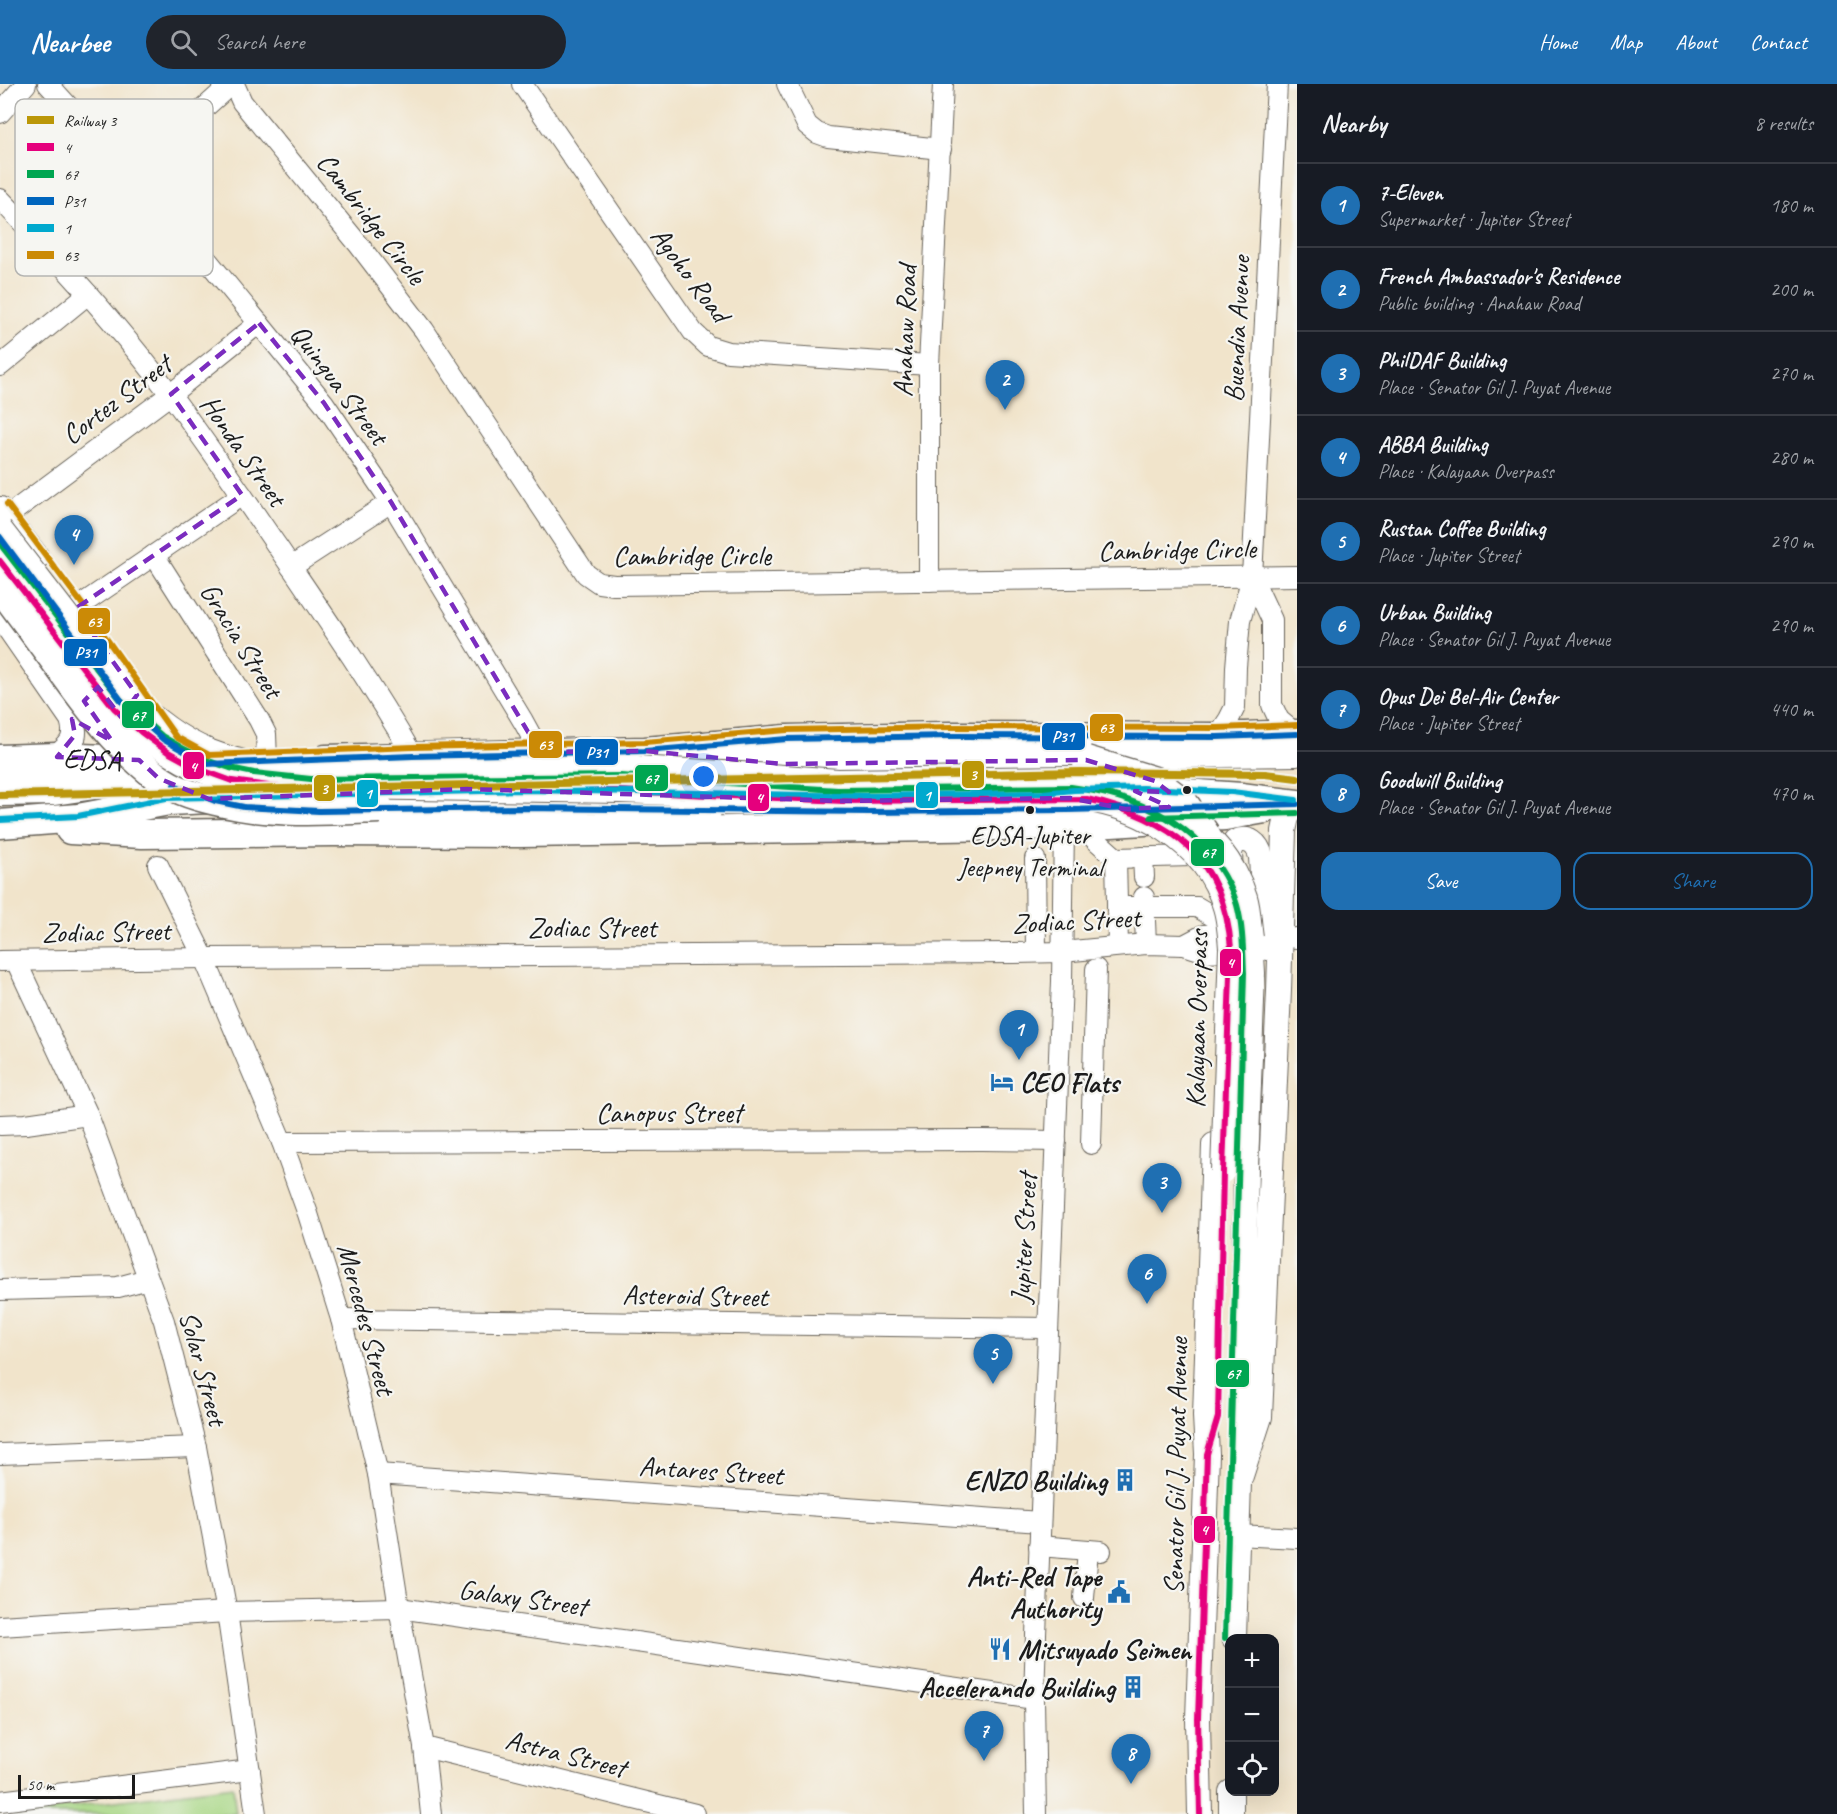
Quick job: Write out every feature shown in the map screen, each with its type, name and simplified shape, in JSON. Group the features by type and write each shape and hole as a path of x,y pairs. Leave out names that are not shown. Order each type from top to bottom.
{"highway":[{"path":"0,587 94,715 158,778 215,801 244,807 318,811 522,808 869,812 1297,804"},
{"name":"EDSA","path":"0,759 57,757 207,764 540,752 645,751 811,739 952,736 1217,736 1297,741"},
{"path":"645,751 783,764 1086,760 1155,781 1184,803 1199,845"},
{"path":"0,792 54,791 207,764"},
{"name":"EDSA","path":"0,825 78,818 169,801 523,786 864,795 1043,788 1139,789 1297,804"},
{"path":"0,825 142,834 521,833 1072,825 1225,816 1297,804"}],"main road":[{"path":"2,523 75,609 130,699"},
{"path":"2,523 99,672 130,699 170,744 207,764"},
{"name":"Kalayaan Overpass","path":"2,523 126,692 168,729 197,747 238,762 290,769 319,770 620,767 838,781 1072,778 1119,786 1173,809 1199,845 1228,860 1245,898 1253,974 1246,1167 1231,1373 1207,1454"},
{"name":"Kalayaan Overpass","path":"0,561 114,708 134,728 173,756 197,768 234,781 269,786 619,791 843,801 1079,798 1137,813 1159,825 1184,845 1207,870 1225,905 1229,927 1231,948 1224,1159 1231,1373 1239,1482"},
{"path":"0,615 72,719 75,735 70,745 57,757"},
{"path":"59,699 70,703 83,702 88,699 99,684 99,672"},
{"path":"72,719 83,725 98,727 111,723 117,719 130,699"},
{"path":"1234,1634 1239,1482 1260,1416 1284,831 1287,817 1297,804"},
{"name":"Senator Gil J. Puyat Avenue","path":"1152,821 1179,842 1199,845 1204,872 1215,891 1221,935 1205,1416 1207,1454 1198,1719 1200,1814"},
{"path":"1220,988 1233,966 1236,954 1230,851 1235,842 1245,839 1259,848 1266,961 1279,991"},
{"path":"1231,1796 1231,1814"}],"street":[{"path":"0,113 26,84"},
{"name":"Quingua Street","path":"48,84 62,99"},
{"path":"213,101 232,84"},
{"name":"Cambridge Circle","path":"232,84 242,102 424,330 586,574 599,583 614,585 1297,576"},
{"name":"Agoho Road","path":"522,84 693,332 708,346 728,352 929,365"},
{"path":"787,84 807,125 817,133 828,137 941,149"},
{"name":"Anahaw Road","path":"929,581 929,365 943,84"},
{"name":"Buendia Avenue","path":"1217,736 1230,719 1235,707 1240,621 1252,577 1277,84"},
{"name":"Honda Street","path":"0,199 15,215"},
{"name":"Quingua Street","path":"213,267 324,403 391,502 540,752"},
{"name":"Honda Street","path":"71,276 130,342 171,394 379,698 413,756"},
{"path":"4,355 88,294"},
{"name":"Cortez Street","path":"2,523 171,394 259,323"},
{"path":"75,609 242,495"},
{"path":"291,567 391,502"},
{"name":"Gracia Street","path":"154,555 259,720 266,734 267,761"},
{"name":"Buendia Avenue","path":"1252,577 1272,620 1272,705 1279,720 1297,741"},
{"path":"645,751 1138,758 1297,741"},
{"path":"1114,756 1120,758 1125,770 1114,781"},
{"path":"0,774 207,764"},
{"path":"0,812 77,807 165,789 523,781 867,787 1043,784 1143,779 1205,781 1297,791"},
{"path":"1072,825 1116,858 1143,857 1199,845"},
{"name":"Jupiter Street","path":"1036,1814 1034,1699 1039,1546 1062,952 1072,825"},
{"path":"1143,857 1146,944"},
{"path":"1116,858 1118,946"},
{"path":"1035,859 1036,952"},
{"name":"Mercedes Street","path":"159,865 204,958 282,1142 308,1214 341,1319 378,1474 424,1747 431,1814"},
{"path":"1117,907 1144,894 1197,907 1221,935"},
{"name":"Zodiac Street","path":"8,961 1062,952 1146,944 1184,945 1203,935 1221,935"},
{"name":"Solar Street","path":"8,961 88,1115 164,1322 196,1447 227,1612 256,1814"},
{"path":"1091,1144 1096,969"},
{"path":"0,1125 26,1124 88,1115"},
{"name":"Canopus Street","path":"282,1142 1056,1141"},
{"path":"0,1290 117,1287 148,1279"},
{"name":"Asteroid Street","path":"341,1319 1047,1328"},
{"path":"0,1454 196,1447"},
{"name":"Antares Street","path":"378,1474 1040,1522"},
{"path":"1236,1535 1297,1538"},
{"path":"1039,1546 1094,1551 1084,1598"},
{"name":"Galaxy Street","path":"0,1626 227,1612 399,1608 1034,1699"},
{"name":"Astra Street","path":"424,1747 695,1814"},
{"path":"0,1801 250,1770"}],"highlighted area":[{"path":"259,323 324,403 391,502 540,752 645,751 783,764 1086,760 1155,781 1169,792 1135,791 1169,807 1125,809 1070,798 843,801 467,789 209,799 158,778 139,760 57,757 75,735 72,719 112,741 84,701 98,687 121,717 137,695 75,609 242,495 171,394"}],"green space":[{"path":"233,1786 236,1814 13,1814"}],"rail line":[{"name":"3","path":"0,795 1080,772 1265,774 1297,778"}],"transit line":[{"name":"63","path":"7,504 82,604 176,737 209,755 413,747 645,742 787,730 952,727 1217,728 1297,725"},
{"name":"P31","path":"0,537 127,708 164,740 207,764 413,756 645,751 787,739 952,736 1217,737 1297,734"},
{"name":"67","path":"0,544 120,699 162,736 206,760 230,768 311,779 620,776 838,790 1071,787 1133,802 1153,810 1188,832 1217,864 1235,899 1242,930 1244,973 1225,1634"},
{"name":"4","path":"0,561 114,708 168,752 199,769 232,781 269,786 619,791 843,801 1087,799 1117,807 1144,818 1168,830 1188,846 1205,866 1217,889 1226,916 1231,948 1223,1171 1218,1417 1207,1454 1198,1719 1200,1814"},
{"name":"P31","path":"174,785 215,801 244,807 319,811 522,808 869,812 1297,804"},
{"name":"1","path":"0,820 78,816 166,798 523,790 867,796 1043,793 1143,788 1232,792 1296,800"},
{"name":"67","path":"1151,817 1297,813"}],"place":[{"name":"French Ambassador's Residence","path":"1005,410"},
{"name":"ABBA Building","path":"74,565"},
{"name":"EDSA-Jupiter Jeepney Terminal","path":"1030,810"},
{"name":"7-Eleven","path":"1019,1060"},
{"name":"CEO Flats","path":"1002,1082"},
{"name":"PhilDAF Building","path":"1162,1213"},
{"name":"Urban Building","path":"1147,1304"},
{"name":"Rustan Coffee Building","path":"993,1384"},
{"name":"ENZO Building","path":"1125,1480"},
{"name":"Anti-Red Tape Authority","path":"1119,1592"},
{"name":"Mitsuyado Seimen","path":"1000,1649"},
{"name":"Accelerando Building","path":"1133,1687"},
{"name":"Opus Dei Bel-Air Center","path":"984,1761"},
{"name":"Goodwill Building","path":"1131,1784"}]}
